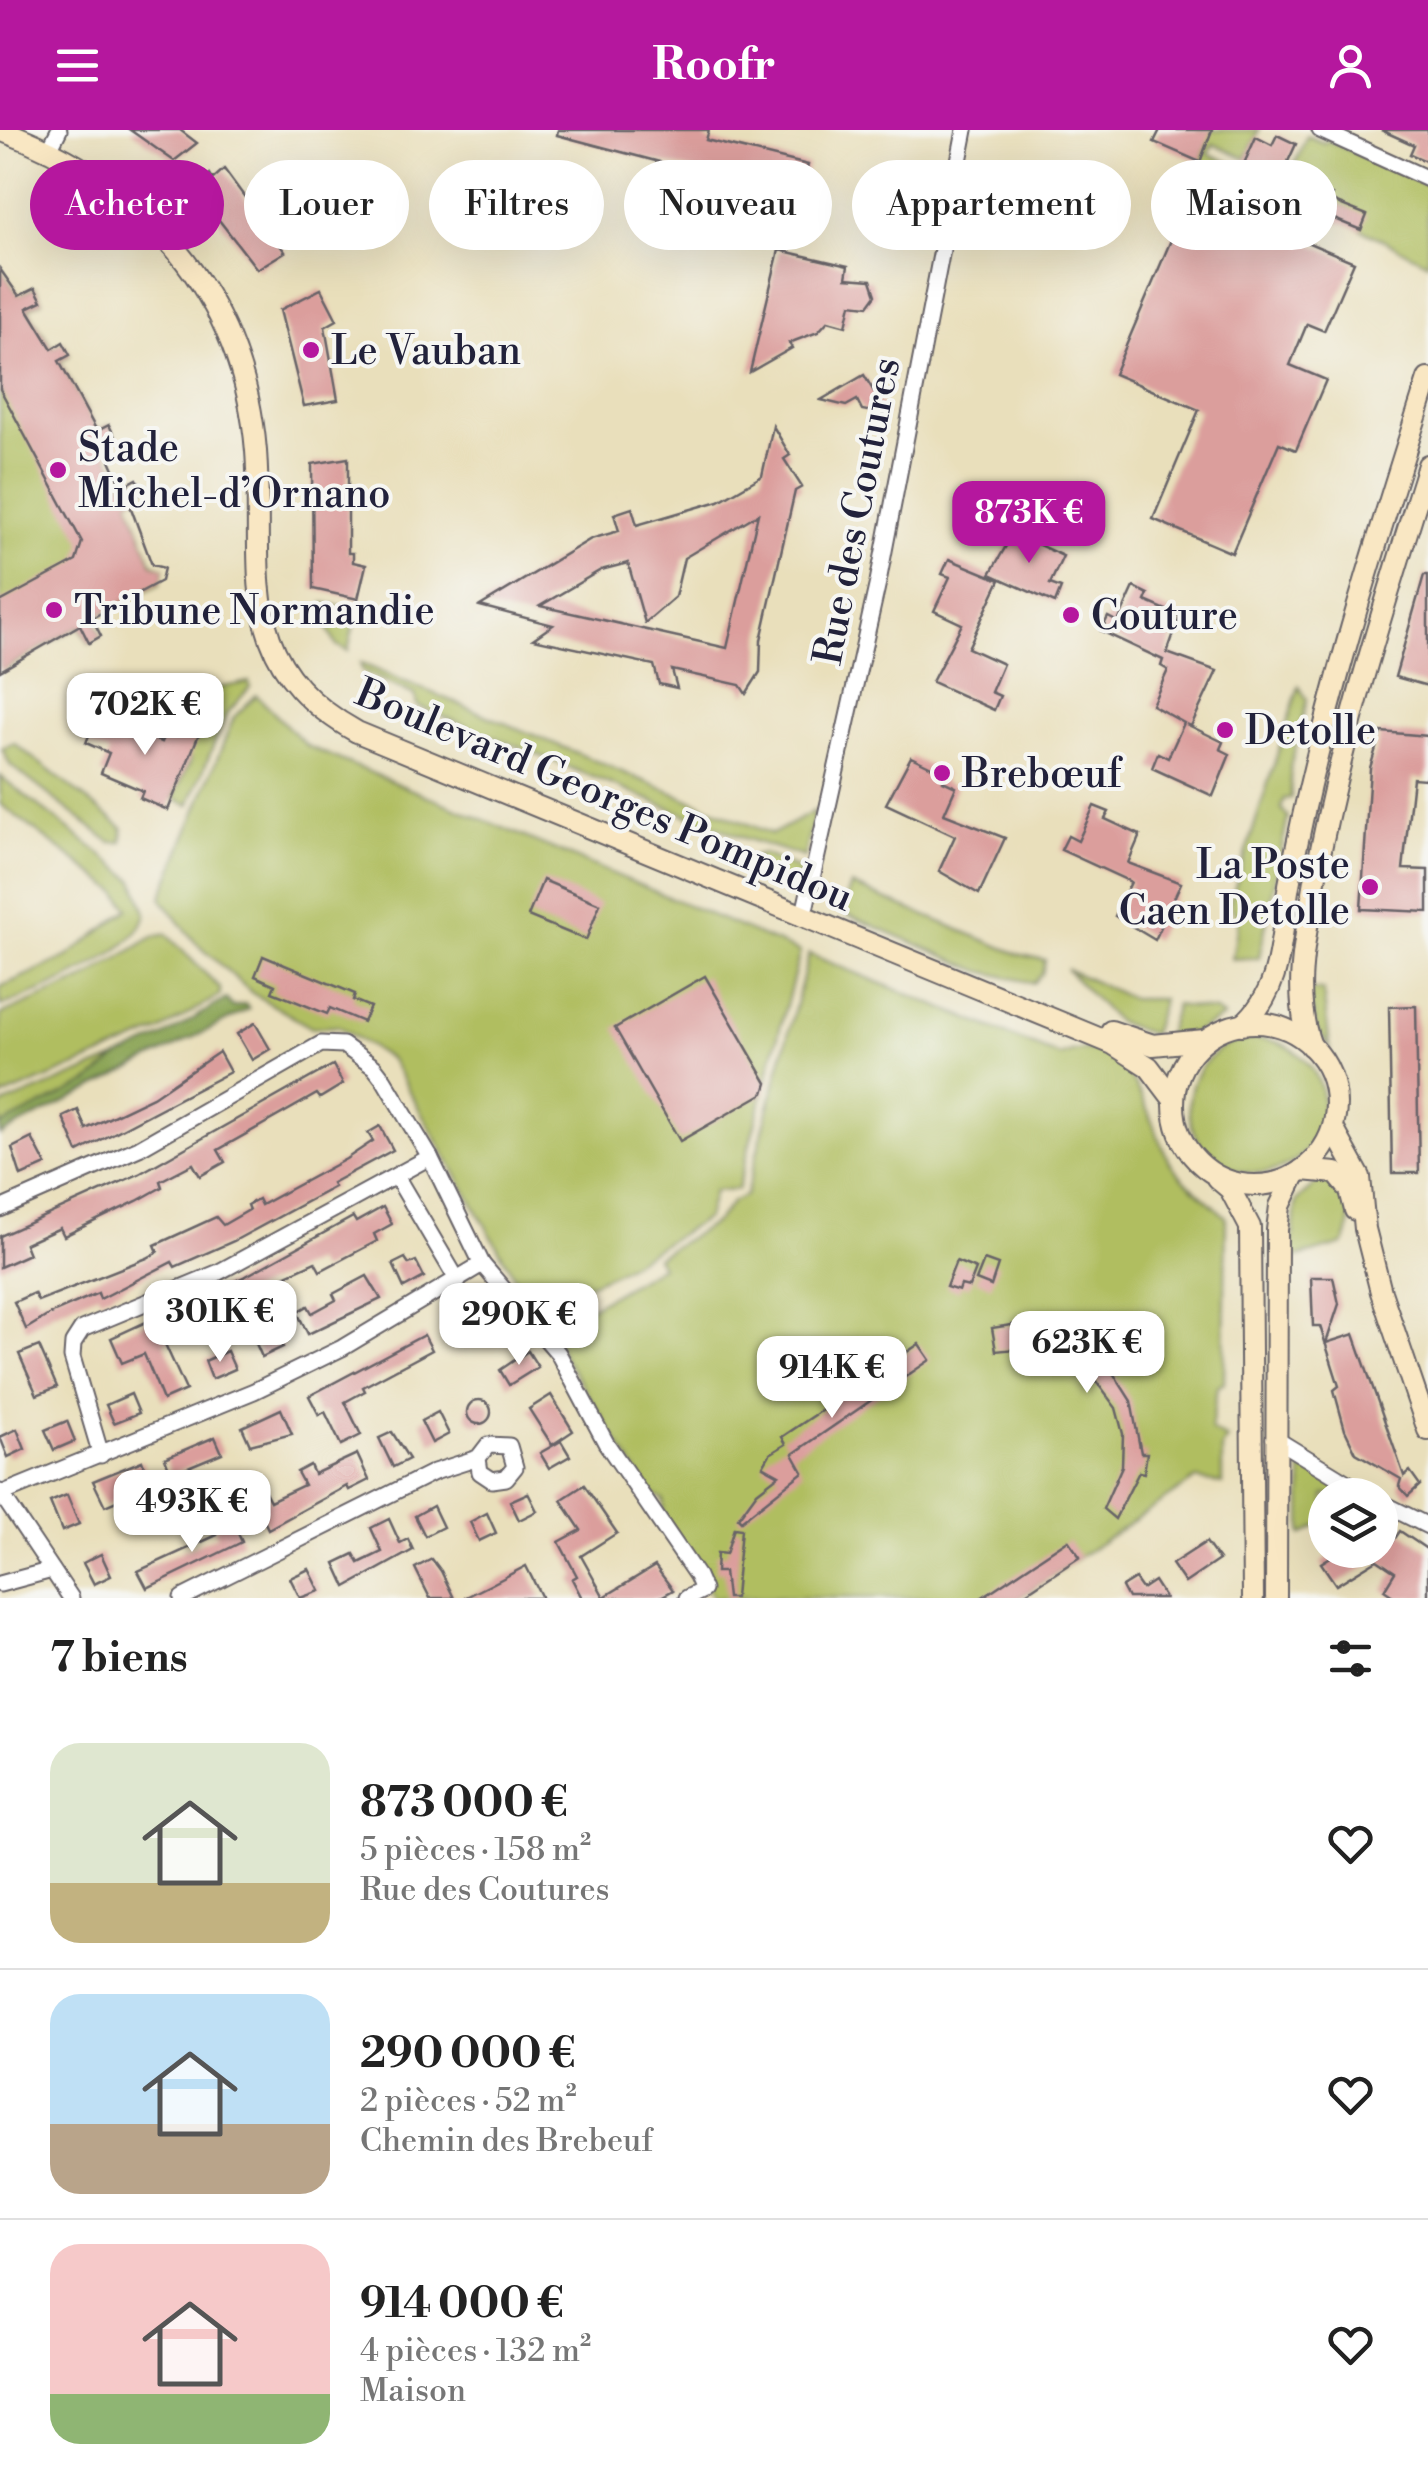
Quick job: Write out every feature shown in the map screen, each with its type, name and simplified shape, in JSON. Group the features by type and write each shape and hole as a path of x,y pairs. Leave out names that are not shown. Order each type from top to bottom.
{"street":[{"name":"Boulevard Georges Pompidou","path":"0,130 54,139 129,200 183,256 206,293 235,360 253,430 259,595 266,628 287,676 315,706 357,732 1112,1044 1149,1068 1174,1100"},
{"name":"Boulevard Georges Pompidou","path":"26,130 54,139 103,167 153,209 190,249 223,306 253,380 266,441 269,594 285,648 309,682 334,705 1132,1040 1178,1046 1206,1040"},
{"name":"Rue des Coutures","path":"806,904 878,582 965,130"},
{"path":"1320,130 1428,179"},
{"path":"1254,1598 1250,1227 1230,1189 1182,1138 1174,1100 1188,1059 1206,1040 1242,1025 1264,1004 1274,984 1292,866 1332,696 1428,379"},
{"path":"1276,1598 1277,1230 1280,1206 1298,1173 1321,1152 1332,1128 1335,1092 1302,1023 1300,984 1327,816 1369,649 1428,465"},
{"path":"1391,497 1416,504"},
{"path":"1242,1025 1282,1028 1311,1046"},
{"path":"0,1209 139,1148 321,1044 343,1045 374,1066 430,1157 482,1264 558,1353 606,1444 664,1525 703,1590 688,1598"},
{"path":"1332,1128 1360,1177 1365,1229"},
{"path":"101,1454 72,1358 73,1343 82,1329 217,1273 430,1157"},
{"path":"1208,1170 1247,1185 1325,1170 1344,1179 1365,1229 1402,1363 1428,1430"},
{"path":"396,1176 458,1281"},
{"path":"71,1598 1,1493 272,1382 458,1281 482,1264"},
{"path":"1274,1438 1339,1478"},
{"path":"182,1598 434,1472 478,1458"},
{"path":"1398,1511 1428,1526"},
{"path":"0,1584 52,1570"}],"green space":[{"path":"1198,130 1259,130 1246,159 1213,144 1209,154 1224,160 1201,160 1206,145 1194,139"},
{"path":"1307,136 1325,143 1327,140 1428,185 1428,263 1343,220 1337,221 1349,209 1337,204 1337,160 1296,160"},
{"name":"Stade Michel-d’Ornano","path":"0,269 19,296 35,288 42,301 28,309 52,348 63,343 70,355 60,362 97,431 109,425 115,437 103,445 122,486 137,479 144,492 128,500 152,564 164,568 160,584 93,618 101,636 89,643 79,626 4,669 0,667"},
{"path":"324,603 357,610 348,651 336,645 320,613"},
{"path":"360,663 772,834 815,811 804,857 744,838 417,706 415,695 363,672"},
{"path":"249,682 250,687 226,715 189,805 173,798 191,760 166,721 163,699"},
{"path":"1299,686 1307,700 1290,768 1291,798 1284,799 1281,808 1288,817 1259,958 1232,959 1238,923 1230,902"},
{"path":"256,695 307,746 800,952 738,1189 714,1191 707,1218 616,1272 533,1309 391,1060 338,1026 312,1028 252,993 195,942 161,898 234,717"},
{"path":"131,705 133,717 153,714 152,737 97,715 99,710"},
{"path":"14,743 123,828 122,842 110,842 10,765 2,749"},
{"path":"0,776 134,880 146,913 140,928 107,957 61,982 0,1006 0,987 67,957 129,909 117,892 0,804"},
{"path":"763,854 801,870 798,877 787,882 766,878 754,856"},
{"path":"851,885 1018,954 1045,960 1042,974 1033,983 980,971 841,912"},
{"path":"166,934 220,988 220,995 160,1031 0,1098 0,1015 83,980 153,937"},
{"path":"809,954 1060,1056 1084,1050 1104,1053 1133,1081 1175,1169 1226,1217 1224,1383 1217,1387 1211,1430 1227,1439 1222,1447 1222,1484 1196,1479 1018,1598 713,1598 664,1516 663,1499 650,1493 562,1354 549,1319 556,1315 562,1324 661,1266 656,1257 716,1222 732,1202 746,1195"},
{"path":"1066,969 1132,999 1163,999 1152,1034 1117,1022"},
{"path":"1308,990 1323,991 1330,1047 1316,1029"},
{"path":"226,999 233,1007 245,1004 249,1009 0,1135 0,1126 89,1082 117,1058 163,1037"},
{"path":"1176,1005 1215,1011 1223,1017 1188,1036 1165,1041"},
{"path":"1256,1039 1282,1044 1303,1059 1318,1080 1323,1106 1318,1132 1303,1153 1282,1168 1256,1173 1230,1168 1209,1153 1194,1132 1189,1106 1194,1080 1209,1059 1230,1044"},
{"path":"117,1058 89,1082 0,1126 0,1106"},
{"path":"1323,1178 1339,1188 1348,1206 1349,1226 1344,1244 1291,1259 1296,1201"},
{"path":"1302,1463 1326,1478 1308,1478 1308,1531 1302,1535"}],"building":[{"path":"130,130 180,130 197,143 173,160"},
{"path":"558,130 709,130 706,140 788,160 652,160 557,135"},
{"path":"1160,130 1212,130 1201,160 1154,142"},
{"path":"1381,130 1428,130 1428,162 1410,154 1414,145"},
{"path":"1277,135 1296,144 1289,160 1246,160 1256,137 1272,145"},
{"path":"224,169 244,196 244,250 285,252 257,269 224,226"},
{"path":"1337,203 1367,215 1361,230 1337,220"},
{"path":"779,250 848,266 846,278 871,280 876,295 868,306 851,304 846,326 828,321 818,332 789,343 792,348 750,372"},
{"path":"1167,250 1326,250 1354,262 1324,331 1307,324 1290,365 1326,380 1296,450 1279,443 1232,553 1153,519 1199,410 1114,374"},
{"name":"Stade Michel-d’Ornano","path":"0,269 19,296 35,288 42,301 27,308 52,349 63,342 70,355 59,361 97,431 109,425 115,437 103,444 122,487 137,479 144,492 128,500 152,565 164,568 161,581 92,618 101,636 89,643 80,625 0,671 0,602 76,561 82,542 0,389"},
{"name":"Le Vauban","path":"321,289 337,320 325,327 338,400 304,406 280,310"},
{"path":"864,375 888,415 862,410 857,400 846,406 821,400"},
{"path":"773,426 790,455 784,459 802,487 795,491 761,640 760,672 746,694 740,685 672,670 677,688 659,684 654,665 533,639 553,625 480,606 591,539 619,531 614,514 632,508 637,525 719,501 762,476","holes":["758,514 727,648 540,606 601,570 628,563 645,623 675,597 684,558"]},
{"path":"348,458 348,553 353,553 353,562 366,565 358,599 313,589 312,464"},
{"path":"1017,527 1031,534 1028,540 1063,556 1050,584 1061,588 1055,603 990,574"},
{"path":"949,559 1000,580 968,648 1003,664 991,692 1000,696 994,710 932,682 962,624 934,611 950,577 942,574"},
{"path":"1424,575 1428,575 1428,686 1395,677"},
{"path":"1134,587 1148,594 1145,601 1180,616 1167,653 1217,671 1191,726 1186,724 1223,742 1220,749 1230,754 1213,796 1152,768 1158,753 1168,758 1184,723 1152,705 1168,670 1161,666 1163,660 1101,631 1108,617 1118,622"},
{"path":"97,715 162,742 170,722 199,734 168,810 140,798 143,791 101,773 109,753 86,743"},
{"path":"1381,732 1428,736 1428,771 1425,779 1413,778 1403,869 1428,870 1428,912 1361,909 1370,768"},
{"path":"911,757 946,774 943,781 956,787 944,814 1005,838 979,894 939,871 955,836 886,804"},
{"path":"1094,806 1109,812 1105,819 1140,835 1128,863 1181,883 1155,940 1115,916 1131,882 1061,850 1068,836 1078,841"},
{"path":"543,880 600,904 586,940 528,916"},
{"path":"263,956 355,994 353,1000 370,1007 363,1022 330,1008 327,1014 272,992 275,985 255,976"},
{"path":"705,976 767,1083 764,1093 680,1141 615,1028"},
{"path":"1416,1006 1419,1173 1392,1173 1389,1007"},
{"path":"255,1023 270,1049 252,1060 237,1034"},
{"path":"219,1052 230,1072 78,1152 63,1117 78,1110 86,1129 153,1097"},
{"path":"333,1065 343,1084 320,1098 317,1094 218,1150 225,1162 200,1176 193,1164 160,1181 162,1187 137,1201 64,1236 60,1228 25,1244 29,1254 0,1267 0,1236 139,1174"},
{"path":"380,1126 393,1150 332,1183 334,1187 234,1241 175,1267 172,1262 100,1299 98,1293 26,1329 14,1302 34,1293 38,1301 147,1258 158,1252 155,1245 216,1217 223,1225 249,1210 247,1205 258,1199 261,1205 346,1159 373,1141 368,1133"},
{"path":"32,1138 46,1165 21,1176 12,1148"},
{"path":"383,1207 392,1224 374,1234 377,1241 320,1271 315,1262 247,1293 224,1304 226,1310 203,1320 197,1328 164,1342 186,1390 163,1400 144,1354 122,1363 111,1338 246,1276 353,1217 356,1222"},
{"path":"405,1258 409,1264 416,1261 424,1277 404,1288 393,1264"},
{"path":"984,1260 998,1265 991,1286 976,1280"},
{"path":"956,1261 976,1269 969,1287 961,1285 959,1291 946,1287"},
{"path":"367,1276 381,1299 308,1334 297,1312 308,1306 312,1313 336,1300 333,1294"},
{"path":"1311,1277 1333,1277 1339,1304 1326,1343 1354,1334 1404,1476 1410,1471 1420,1485 1408,1496 1399,1486 1401,1479 1356,1453 1345,1430 1334,1390 1339,1386 1320,1326 1313,1326"},
{"path":"483,1296 491,1312 451,1334 442,1318"},
{"path":"1024,1323 1024,1329 1057,1334 1059,1329 1078,1336 1076,1341 1110,1368 1131,1401 1141,1453 1147,1453 1144,1473 1139,1472 1115,1519 1103,1509 1122,1466 1123,1434 1116,1408 1092,1376 1062,1356 1026,1348 996,1351 992,1328"},
{"path":"275,1329 283,1347 262,1357 254,1339"},
{"path":"424,1335 432,1350 363,1387 365,1391 345,1402 361,1435 341,1445 325,1412 319,1415 309,1396"},
{"path":"919,1344 930,1360 793,1454 803,1472 741,1521 738,1518 757,1492 779,1475 763,1466 770,1454 786,1444 782,1437 834,1402 830,1395 850,1383 854,1388 877,1372 873,1366 885,1358 889,1364"},
{"path":"39,1346 57,1387 37,1395 19,1354"},
{"path":"227,1351 235,1369 212,1379 205,1361"},
{"path":"528,1351 538,1367 509,1385 500,1370"},
{"path":"131,1394 139,1413 114,1423 106,1405"},
{"path":"551,1395 573,1431 552,1445 529,1409"},
{"path":"474,1400 484,1400 491,1412 484,1424 474,1424 467,1417 467,1407"},
{"path":"281,1409 292,1434 250,1445 242,1427"},
{"path":"438,1412 449,1434 432,1443 421,1421"},
{"path":"67,1421 75,1441 54,1450 45,1430"},
{"path":"17,1429 25,1449 8,1457 0,1437"},
{"path":"392,1432 409,1459 393,1467 379,1438"},
{"path":"215,1437 222,1453 171,1474 165,1458"},
{"path":"561,1441 570,1456 549,1468 540,1453"},
{"path":"357,1454 369,1480 349,1490 347,1486 268,1529 245,1480 256,1474 270,1501 304,1485 297,1472 310,1465 314,1474"},
{"path":"142,1461 148,1478 123,1488 126,1497 105,1506 93,1481"},
{"path":"584,1485 617,1533 581,1556 604,1597 655,1566 673,1590 659,1598 582,1598 572,1579 577,1576 559,1542 581,1530 561,1500"},
{"path":"528,1493 537,1511 519,1520 510,1501"},
{"path":"67,1495 79,1524 62,1531 50,1502"},
{"path":"433,1506 443,1527 425,1536 415,1516"},
{"path":"487,1513 496,1533 479,1541 470,1522"},
{"path":"389,1519 400,1543 408,1539 413,1550 346,1587 335,1563 354,1554 359,1563 382,1552 371,1528"},
{"path":"232,1520 242,1542 147,1588 138,1571 217,1535 214,1528"},
{"path":"734,1528 741,1529 735,1598 727,1598 724,1572 716,1572 717,1553 726,1554"},
{"path":"1400,1531 1428,1550 1428,1598 1396,1598 1384,1590 1395,1572 1389,1568 1398,1568"},
{"path":"1068,1540 1080,1557 1018,1598 981,1598"},
{"path":"1206,1542 1219,1560 1185,1583 1172,1564"},
{"path":"101,1554 111,1576 94,1584 83,1563"},
{"path":"432,1559 454,1598 430,1598 415,1568"},
{"path":"526,1566 542,1598 464,1598 492,1584"},
{"path":"1324,1568 1364,1568 1336,1585"},
{"path":"309,1569 320,1591 300,1598 290,1578"},
{"path":"1135,1579 1142,1589 1154,1581 1165,1598 1128,1598 1122,1587"}],"place":[{"name":"Le Vauban","path":"311,350"},
{"name":"Stade Michel-d’Ornano","path":"58,470"},
{"name":"Tribune Normandie","path":"54,610"},
{"name":"Couture","path":"1071,615"},
{"name":"Detolle","path":"1225,730"},
{"name":"Brebœuf","path":"942,773"},
{"name":"La Poste Caen Detolle","path":"1370,887"}]}
